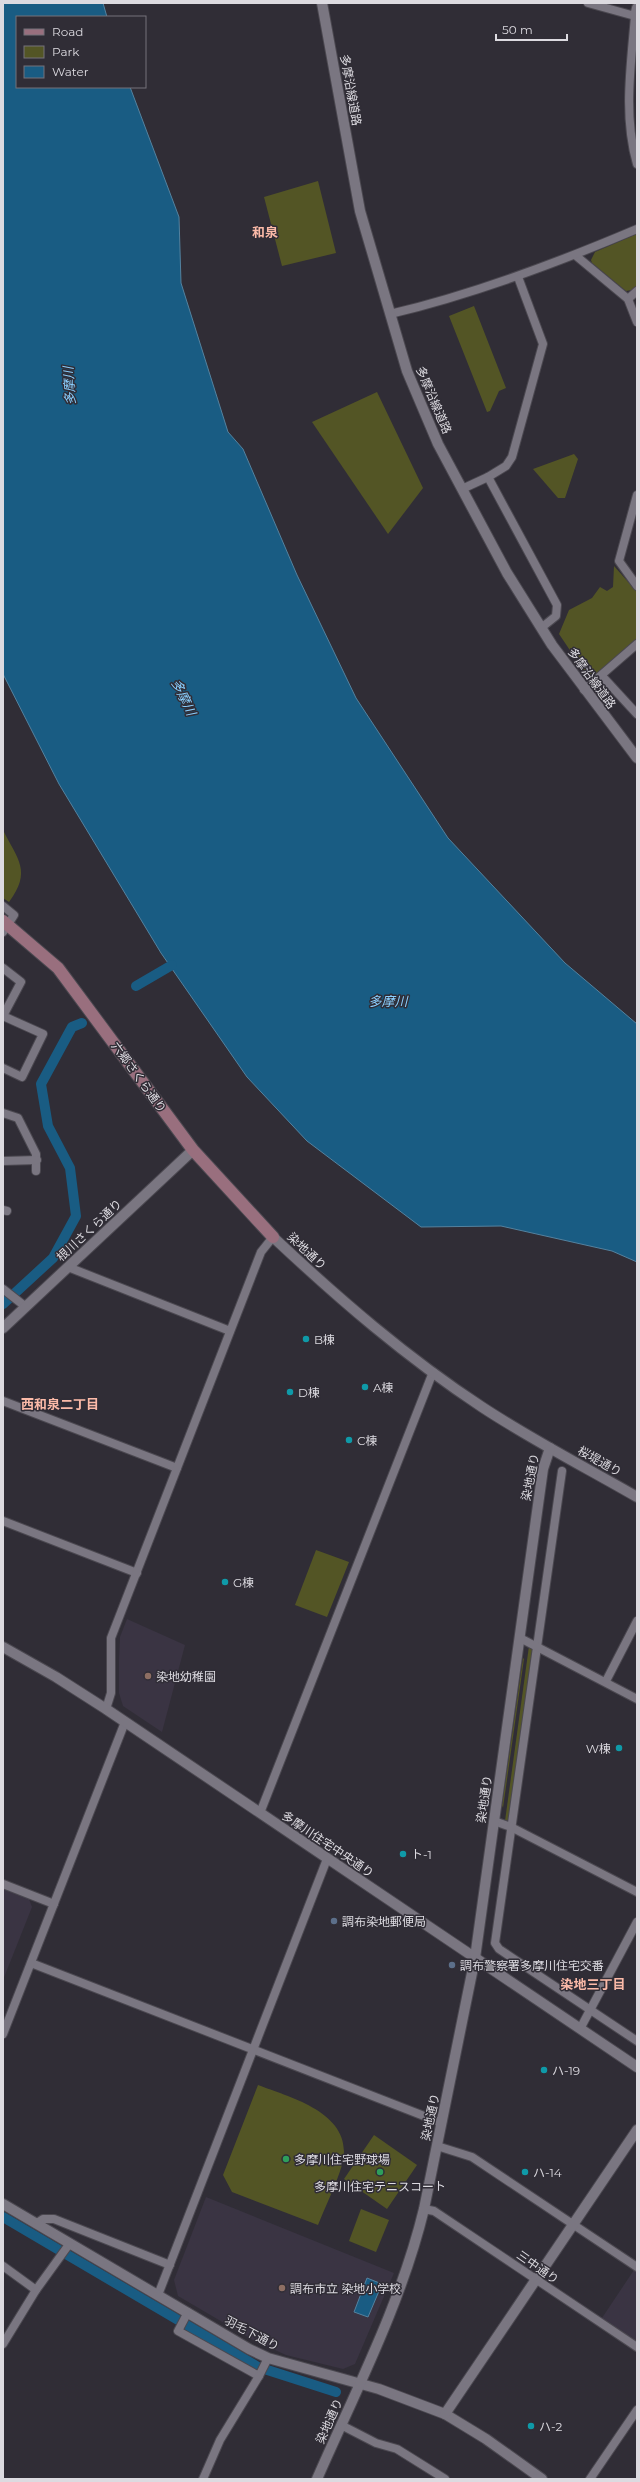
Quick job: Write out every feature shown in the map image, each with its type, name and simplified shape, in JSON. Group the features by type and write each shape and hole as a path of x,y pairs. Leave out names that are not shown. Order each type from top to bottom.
{"main road":[{"name":"六郷さくら通り","path":"5,926 58,968 193,1150 273,1237"}],"street":[{"name":"多摩沿線道路","path":"322,3 360,212 407,371 438,444 507,573 584,690 637,758"},
{"path":"588,3 636,12 628,102 637,164"},
{"path":"390,314 447,299 518,276 575,255 637,229"},
{"path":"575,255 628,299 637,322"},
{"path":"462,489 488,477 506,466 512,456 543,344 518,276"},
{"path":"628,299 637,291"},
{"path":"488,477 557,605 556,616 542,628"},
{"path":"637,494 619,561 637,586"},
{"path":"584,690 602,676 637,644"},
{"path":"602,676 637,714"},
{"path":"3,906 14,915 5,926"},
{"path":"3,968 21,982 3,1016 43,1034 22,1077 3,1068"},
{"path":"3,1113 18,1118 36,1154 36,1171"},
{"name":"根川さくら通り","path":"3,1328 193,1150"},
{"path":"3,1161 37,1160"},
{"path":"106,1709 111,1693 111,1638 261,1252 273,1237"},
{"name":"染地通り","path":"273,1237 345,1304 433,1372 483,1407 550,1448 543,1469 475,1958 424,2209 416,2242 395,2305 318,2479"},
{"path":"68,1267 230,1331"},
{"path":"5,1291 26,1307"},
{"path":"260,1813 433,1372"},
{"path":"3,1401 177,1468"},
{"name":"桜堤通り","path":"550,1448 637,1496"},
{"path":"562,1471 511,1827 496,1946 637,2041"},
{"path":"3,1521 137,1573"},
{"path":"606,1681 637,1620"},
{"path":"520,1638 606,1681 637,1699"},
{"name":"多摩川住宅中央通り","path":"3,1646 56,1677 106,1709 637,2067"},
{"path":"3,2034 125,1722"},
{"path":"494,1821 511,1827 637,1892"},
{"path":"158,2295 327,1859"},
{"path":"3,1884 54,1904"},
{"path":"580,2029 637,1922"},
{"path":"31,1963 442,2123"},
{"path":"445,2414 637,2130"},
{"path":"437,2146 472,2157 637,2267"},
{"name":"羽毛下通り","path":"3,2204 37,2223 68,2246 188,2312 262,2369 360,2383 445,2414 481,2435 542,2479"},
{"name":"三中通り","path":"424,2209 434,2211 637,2348"},
{"path":"37,2223 43,2218 54,2219 170,2265"},
{"path":"4,2340 36,2290 68,2246"},
{"path":"3,2266 36,2290"},
{"path":"188,2312 178,2331 262,2369 220,2440 203,2479"},
{"path":"590,2479 637,2410"},
{"path":"341,2425 376,2443 397,2448 445,2479"}],"shaded area":[{"name":"染地幼稚園","path":"127,1619 185,1645 162,1732 123,1706 119,1693 120,1637"},
{"path":"3,1889 29,1899 32,1907 3,1980"},
{"name":"調布市立 染地小学校","path":"206,2197 394,2273 355,2364 343,2369 286,2355 253,2340 178,2296 174,2280"},
{"path":"634,2270 637,2272 637,2344 600,2321"}],"green space":[{"path":"318,181 336,253 282,266 264,197"},
{"path":"637,234 637,285 632,290 626,291 592,263 591,260 595,252"},
{"path":"474,306 506,388 499,391 490,411 487,412 449,316"},
{"path":"377,392 423,488 388,534 312,422"},
{"path":"574,454 578,459 565,498 558,498 533,469"},
{"path":"614,566 637,592 637,638 590,680 559,634 569,610 592,598 600,587 607,591 613,587"},
{"path":"3,830 18,858 21,874 20,882 9,902 3,898"},
{"path":"316,1550 349,1562 327,1617 295,1605"},
{"path":"529,1646 533,1649 509,1820 505,1821"},
{"path":"523,1658 524,1659 503,1808 502,1805"},
{"name":"多摩川住宅野球場","path":"258,2085 287,2096 318,2111 331,2121 340,2133 344,2147 342,2165 318,2225 232,2192 223,2175"},
{"name":"多摩川住宅テニスコート","path":"374,2135 417,2165 387,2209 344,2179"},
{"path":"361,2209 389,2220 376,2252 349,2241"}],"water":[{"name":"多摩川","path":"3,3 103,3 107,16 16,16 16,88 130,88 179,217 181,283 228,432 243,449 297,575 356,698 448,838 565,963 637,1024 637,1262 612,1251 501,1226 421,1227 307,1141 247,1077 161,953 59,784 3,674"},
{"path":"367,2278 382,2284 368,2317 354,2312"}],"waterway":[{"path":"136,986 172,965"},
{"path":"3,1304 53,1258 76,1216 70,1168 48,1126 41,1084 72,1027 82,1023"},
{"path":"3,2217 258,2367 336,2392"}],"place":[{"name":"B棟","path":"306,1339"},
{"name":"A棟","path":"365,1387"},
{"name":"D棟","path":"290,1392"},
{"name":"C棟","path":"349,1440"},
{"name":"G棟","path":"225,1582"},
{"name":"染地幼稚園","path":"148,1676"},
{"name":"W棟","path":"619,1748"},
{"name":"ト-1","path":"403,1854"},
{"name":"調布染地郵便局","path":"334,1921"},
{"name":"調布警察署多摩川住宅交番","path":"452,1965"},
{"name":"ハ-19","path":"544,2070"},
{"name":"多摩川住宅野球場","path":"286,2159"},
{"name":"多摩川住宅テニスコート","path":"380,2172"},
{"name":"ハ-14","path":"525,2172"},
{"name":"調布市立 染地小学校","path":"282,2288"},
{"name":"ハ-2","path":"531,2426"}],"district":[{"name":"和泉","path":"265,232"},
{"name":"西和泉二丁目","path":"60,1404"},
{"name":"染地三丁目","path":"593,1984"}]}
